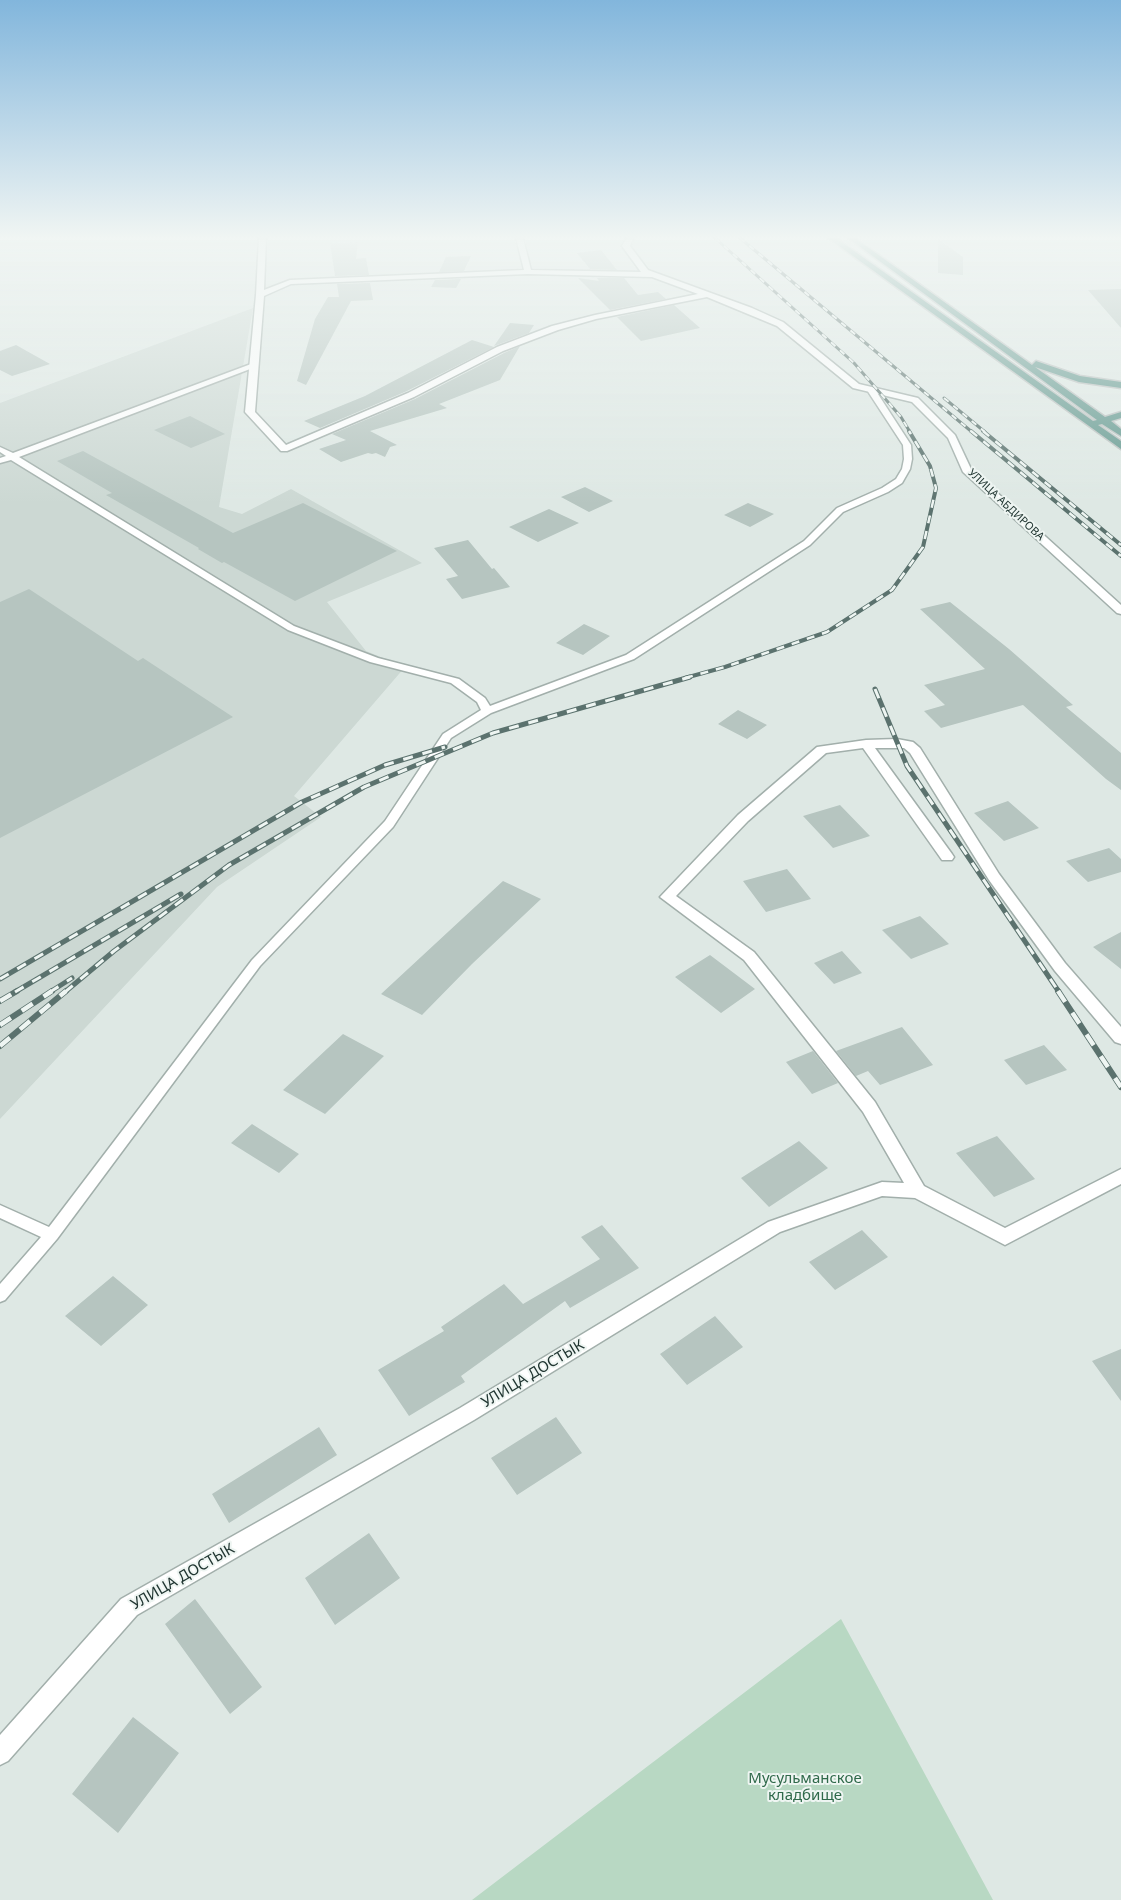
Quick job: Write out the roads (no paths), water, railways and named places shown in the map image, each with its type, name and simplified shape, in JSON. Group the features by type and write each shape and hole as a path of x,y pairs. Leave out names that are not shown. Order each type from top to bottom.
{"main road":[{"path":"955,327 1121,446"},
{"path":"974,327 1104,421 1119,429"},
{"path":"1005,349 1048,370 1079,379 1121,385"},
{"path":"1092,425 1121,415"},
{"path":"1103,433 1119,429"}],"street":[{"path":"257,327 250,412 284,449 411,395 500,349 560,327"},
{"name":"УЛИЦА АБДИРОВА","path":"783,327 856,386 914,400 952,437 966,470 1121,610"},
{"path":"918,1191 869,1108 749,956 667,897 743,818 822,750 866,744 897,743 908,745 915,751 994,877 1060,967 1121,1038"},
{"path":"866,744 947,857"},
{"name":"УЛИЦА ДОСТЫК","path":"0,1753 129,1607 467,1414 774,1228 882,1189 918,1191 1005,1236 1121,1176"}],"lane":[{"path":"0,461 254,366"},
{"path":"0,1294 52,1235 256,963 390,824 447,736 487,711 630,656 807,543 840,510 885,490 898,481 906,469 908,459 907,445 870,390"},
{"path":"0,449 291,628 374,660 455,681 481,700 487,711"},
{"path":"0,1211 52,1235"}],"railway":[{"path":"814,327 854,363 901,417 910,432"},
{"path":"846,327 972,432"},
{"path":"944,398 985,432"},
{"path":"685,678 725,667 827,632 892,590 923,547 936,488 930,466 909,431"},
{"path":"971,431 1121,556"},
{"path":"983,431 1121,545"},
{"path":"65,992 114,951 229,865 364,787 493,733 690,677"},
{"path":"875,689 907,766 1059,992"},
{"path":"0,979 302,802 385,765 445,747"},
{"path":"15,992 181,894"},
{"path":"50,992 72,978"},
{"path":"0,1001 17,991"},
{"path":"0,1025 52,991"},
{"path":"0,1046 66,991"},
{"path":"1058,991 1121,1087"}],"park label":[{"name":"Мусульманское кладбище","path":"805,1788"}]}
